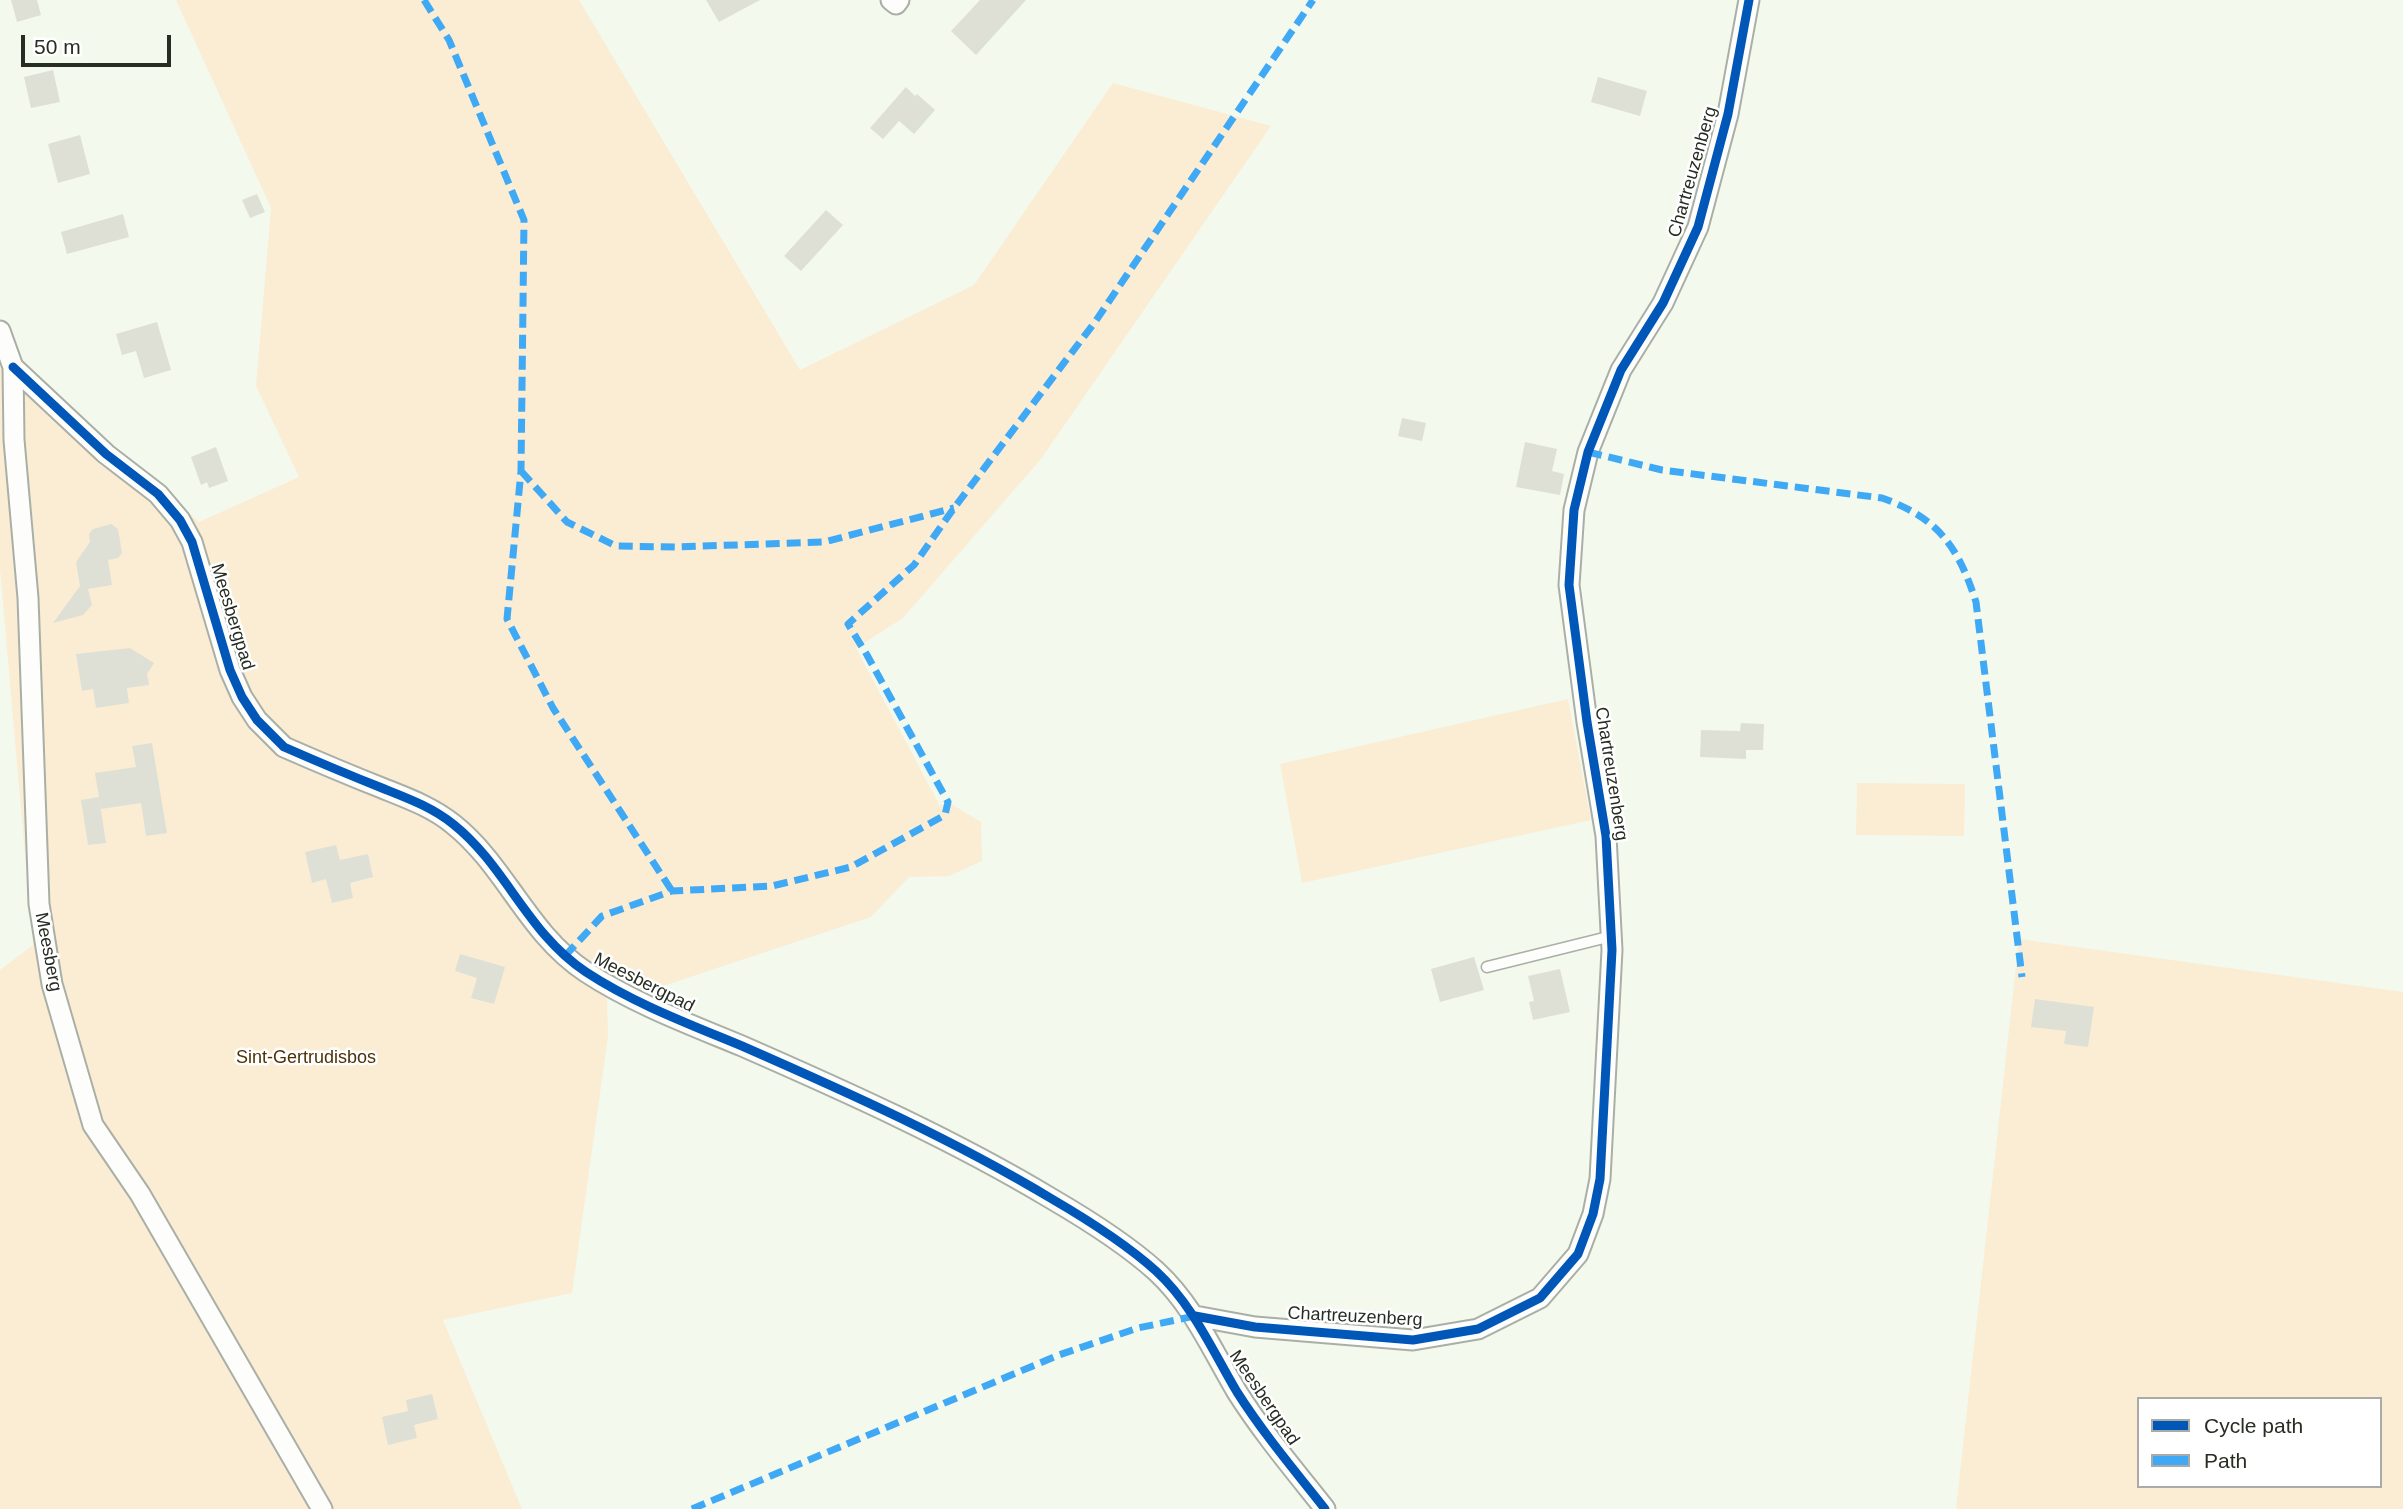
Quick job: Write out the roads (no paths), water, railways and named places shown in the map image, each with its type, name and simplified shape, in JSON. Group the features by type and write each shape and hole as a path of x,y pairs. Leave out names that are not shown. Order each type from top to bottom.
{"street":[{"path":"891,0 896,4 899,0"},
{"name":"Chartreuzenberg","path":"1195,1316 1255,1327 1413,1340 1478,1329 1540,1298 1577,1254 1593,1214 1600,1180 1612,936 1606,836 1587,722 1569,585 1574,510 1588,452 1620,370 1663,303 1698,227 1728,114 1749,0"},
{"name":"Meesberg","path":"0,331 13,367 14,440 28,598 39,904 52,984 93,1125 141,1194 322,1509"},
{"name":"Meesbergpad","path":"13,367 106,454 158,494 180,520 192,541 230,670 242,698 257,720 284,747 427,807 453,824 483,855 546,938 585,972 655,1009 793,1069 961,1148 1029,1184 1093,1223 1156,1271 1195,1316 1237,1391 1263,1430 1325,1509"}],"lane":[{"path":"1487,967 1612,936"}],"park label":[{"name":"Sint-Gertrudisbos","path":"306,1058"}]}
